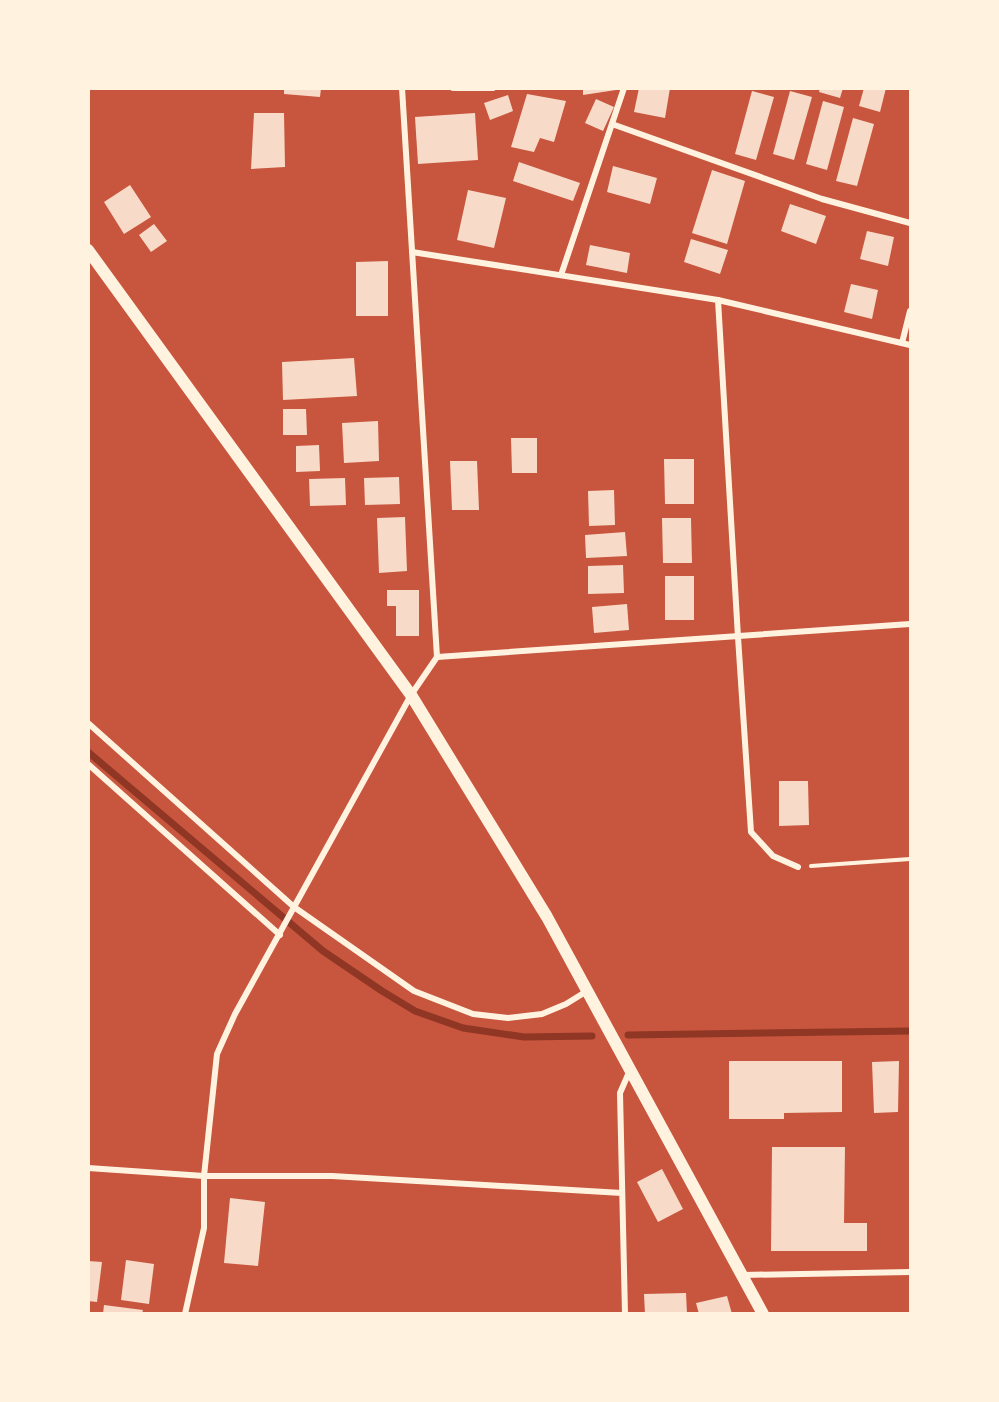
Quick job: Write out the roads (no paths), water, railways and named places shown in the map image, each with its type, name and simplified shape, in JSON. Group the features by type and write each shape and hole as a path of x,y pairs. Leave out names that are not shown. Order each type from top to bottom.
{"main road":[{"path":"88,250 411,695 547,917 763,1314"}],"street":[{"path":"185,1314 204,1228 204,1176 218,1054 235,1014 294,907 411,695 437,657 402,88"},
{"path":"453,88 493,88"},
{"path":"561,275 624,88"},
{"path":"612,124 822,198 910,223"},
{"path":"412,252 718,300 910,345"},
{"path":"718,300 751,832 773,856 798,867"},
{"path":"903,343 910,312"},
{"path":"437,657 910,624"},
{"path":"88,723 294,907 414,991 473,1014 508,1018 542,1014 566,1004 588,990"},
{"path":"88,764 280,935"},
{"path":"625,1314 620,1093 630,1070"},
{"path":"88,1168 204,1176 332,1176 622,1193"},
{"path":"742,1275 910,1272"}],"waterway":[{"path":"88,752 323,951 415,1011 463,1028 524,1037 592,1036"},
{"path":"628,1035 910,1031"}]}
